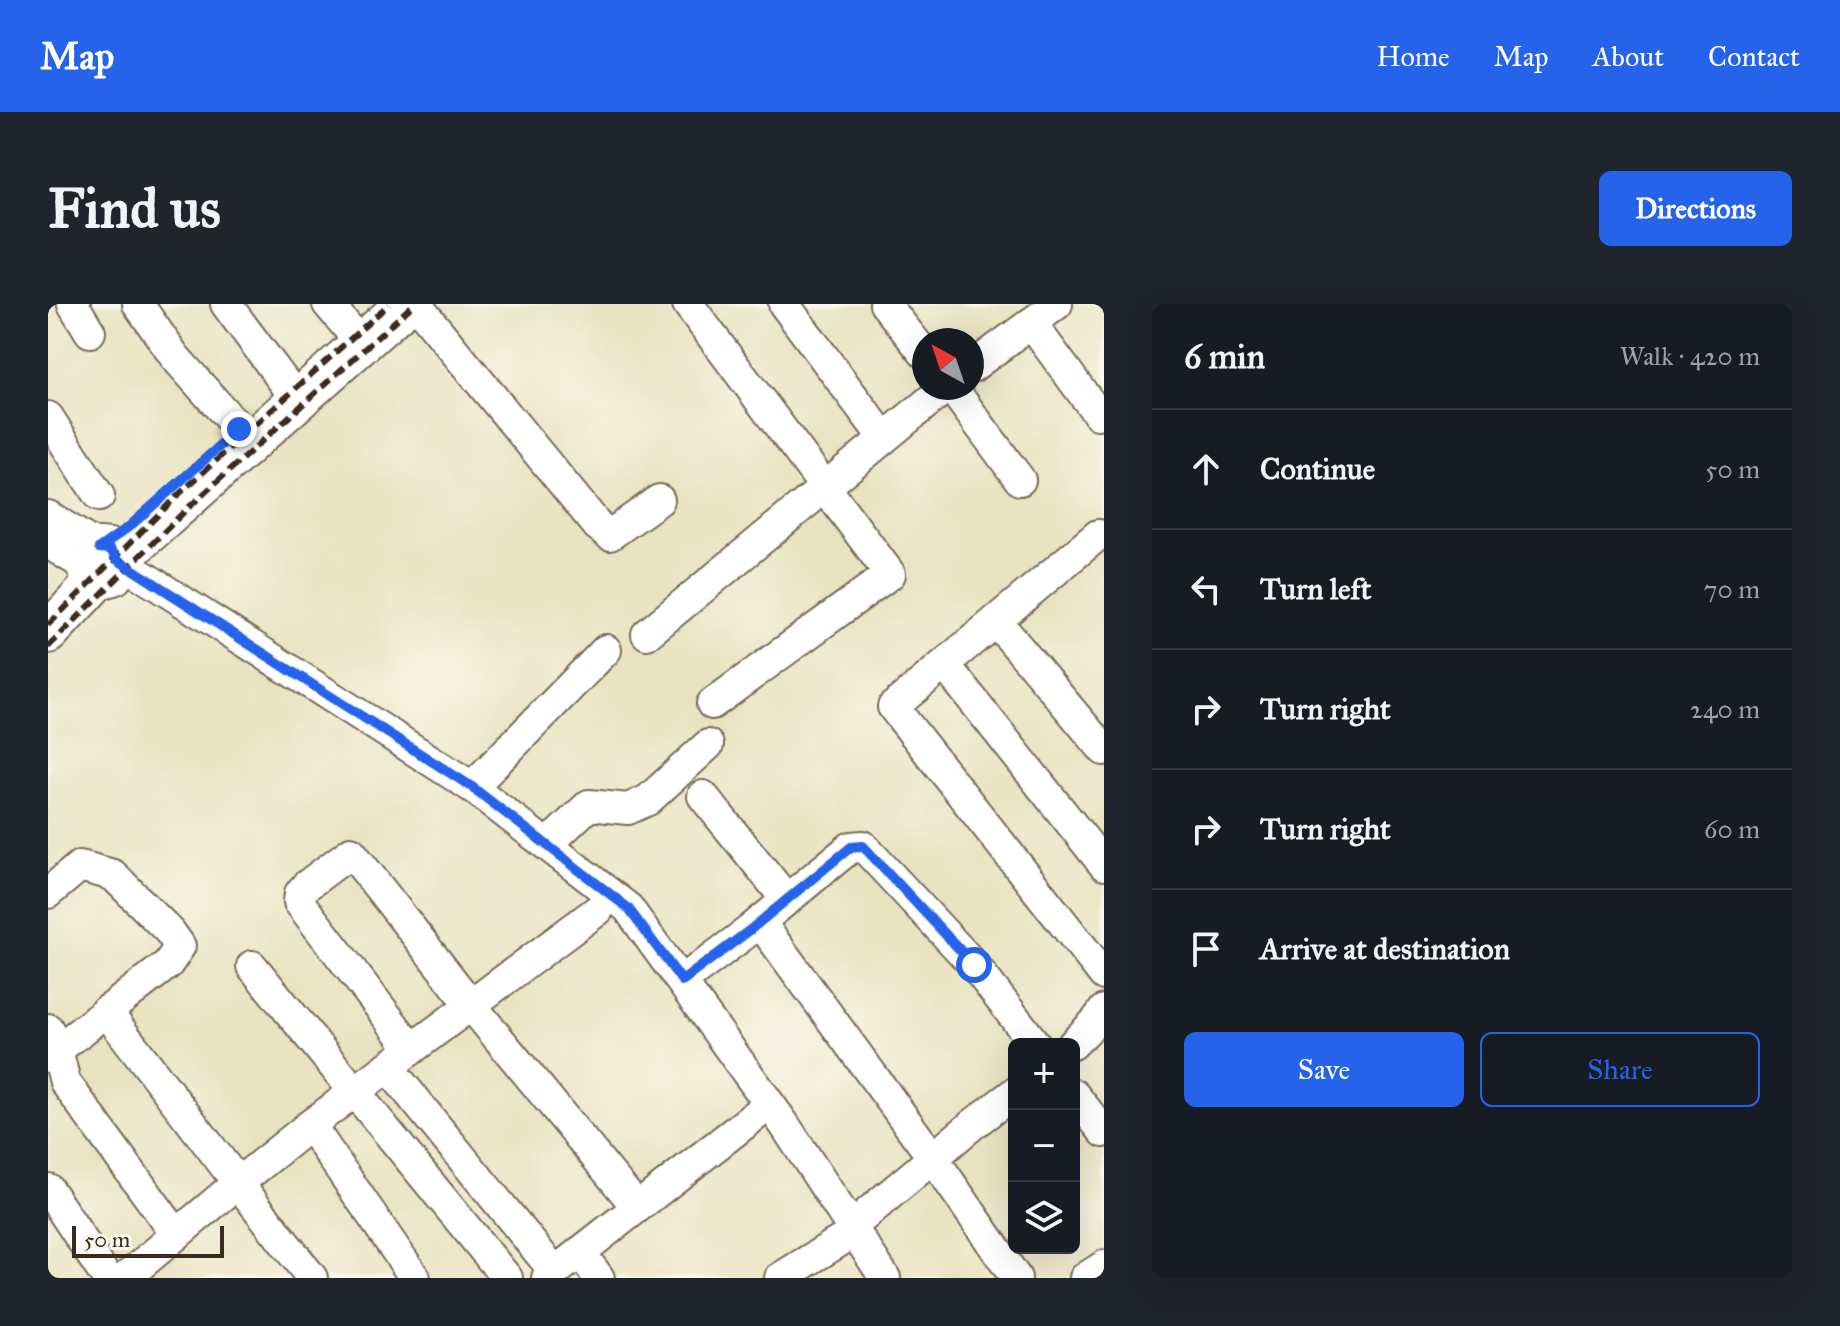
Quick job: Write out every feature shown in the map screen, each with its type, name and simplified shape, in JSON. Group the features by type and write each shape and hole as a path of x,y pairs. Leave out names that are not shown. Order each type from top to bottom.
{"main road":[{"path":"48,607 406,304"},
{"path":"48,633 130,526 287,386 352,313"}],"street":[{"path":"73,304 90,332"},
{"path":"138,304 175,357 239,429"},
{"path":"226,304 287,386"},
{"path":"416,304 598,526 610,535 659,500"},
{"path":"688,304 890,574 712,704"},
{"path":"784,304 884,438"},
{"path":"885,304 912,338"},
{"path":"984,355 1023,317 1057,304"},
{"path":"1023,317 1098,414"},
{"path":"647,634 930,400"},
{"path":"961,400 1020,480"},
{"path":"48,417 99,496"},
{"path":"48,516 101,563 156,603 460,803 621,927 846,1234 885,1278"},
{"path":"1102,535 893,707 1104,975"},
{"path":"48,543 101,563 472,787 628,908 784,1124 846,1234 865,1278"},
{"path":"996,621 1104,750"},
{"path":"472,787 606,650"},
{"path":"945,665 1104,865"},
{"path":"547,845 589,805 628,809 648,800 708,745"},
{"path":"703,796 787,900"},
{"path":"682,981 851,847 863,846 974,965 1030,1038"},
{"path":"637,1207 471,1005 351,852 306,886 300,893 299,902 400,1058 551,1275 757,1114"},
{"path":"48,893 80,866 113,875 180,946 168,964 106,1011 51,1045 65,1082 176,1234"},
{"path":"125,1278 310,1125 598,910"},
{"path":"760,922 933,1158 1016,1278"},
{"path":"252,966 507,1278"},
{"path":"1079,1038 1104,1010"},
{"path":"106,1011 312,1278"},
{"path":"780,1278 846,1234 1008,1098"},
{"path":"1080,1102 1104,1132"},
{"path":"310,1125 415,1278"},
{"path":"48,1189 107,1278"},
{"path":"580,1252 599,1278"},
{"path":"1085,1278 1104,1266"}],"railway":[{"path":"48,625 178,495 389,304"},
{"path":"48,647 189,507 414,304"}],"route":[{"path":"239,429 130,526 99,548 110,549 118,560 472,787 628,908 682,981 851,847 863,846 872,852 974,965"}]}
